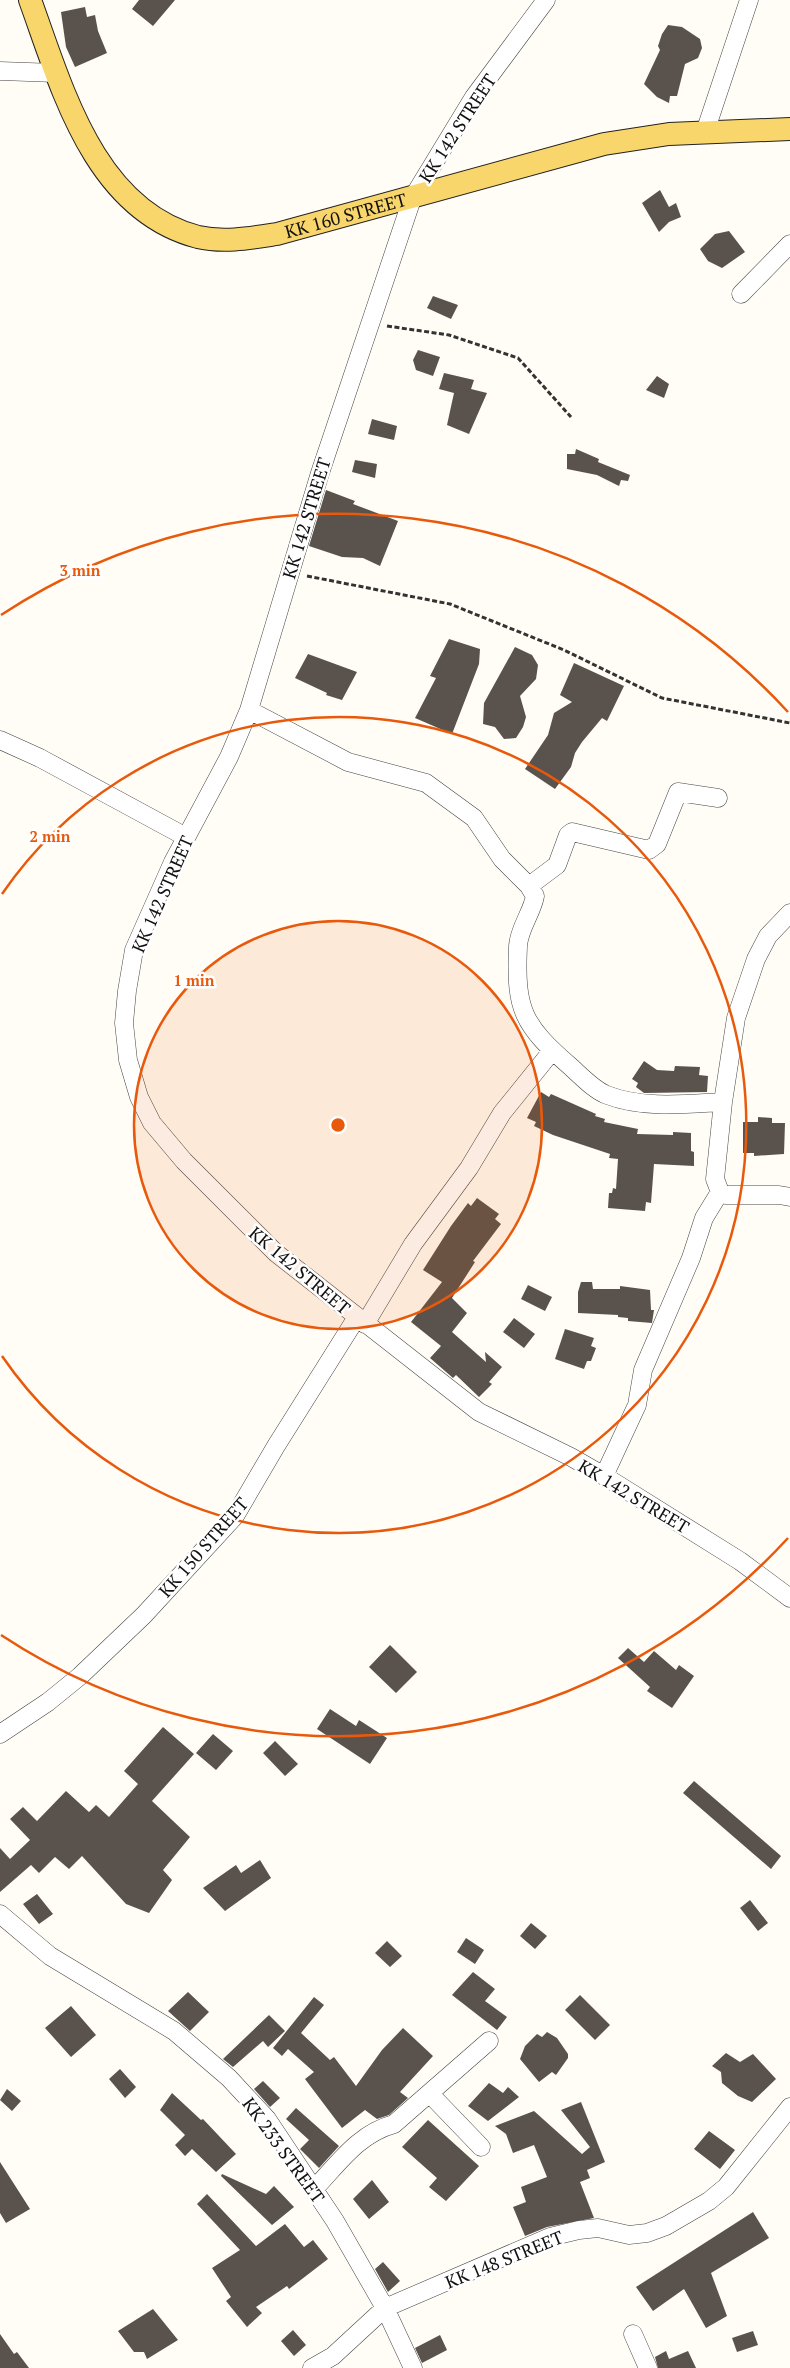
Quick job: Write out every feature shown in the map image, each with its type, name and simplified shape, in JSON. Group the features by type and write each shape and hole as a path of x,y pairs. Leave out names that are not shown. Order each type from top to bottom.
{"main road":[{"name":"KK 160 STREET","path":"30,0 74,118 97,158 135,203 175,229 199,237 237,240 277,234 412,199 604,144 669,134 790,129"}],"street":[{"name":"KK 142 STREET","path":"546,0 474,97 412,199 369,324 289,573 249,710 229,757 173,862 134,950 126,991 124,1022 127,1051 139,1097 152,1123 245,1224 276,1253 479,1412 571,1457 604,1476 740,1561 790,1598"},
{"path":"705,132 749,0"},
{"path":"0,71 56,73"},
{"path":"741,294 790,244"},
{"path":"249,710 348,762 426,784 474,818 502,859 530,886 534,893 534,900 518,944 518,980 521,1005 530,1027 552,1051 606,1095 646,1104 723,1102"},
{"path":"0,740 40,758 186,837"},
{"path":"530,886 558,865 568,835 572,832 649,850 657,844 678,792 718,798"},
{"path":"790,913 768,936 756,959 736,1018 723,1102 715,1179 720,1192 726,1195 779,1195 790,1197"},
{"name":"KK 150 STREET","path":"0,1734 48,1702 80,1676 144,1615 235,1516 276,1446 413,1244 469,1168 502,1113 552,1051"},
{"path":"604,1476 636,1406 643,1370 691,1258 704,1218 720,1192"},
{"name":"KK 233 STREET","path":"0,1914 50,1956 174,2031 229,2078 267,2119 314,2190 385,2308 414,2368"},
{"path":"314,2190 361,2139 376,2129 394,2124 489,2041"},
{"path":"430,2094 481,2147"},
{"name":"KK 148 STREET","path":"312,2368 333,2356 385,2308 550,2238 578,2230 598,2228 629,2235 647,2233 666,2226 709,2201 726,2187 790,2107"},
{"path":"633,2334 648,2368"}],"path":[{"path":"369,324 449,334 518,358 571,417"},
{"path":"289,573 450,604 564,650 662,698 790,723"}],"building":[{"path":"139,0 175,0 153,26 132,9"},
{"path":"85,7 87,17 95,15 98,31 107,53 75,67 66,47 61,12"},
{"path":"668,25 682,27 700,39 702,48 698,58 685,64 677,96 670,96 669,103 657,97 644,84 660,50 658,46 662,34"},
{"path":"660,190 669,207 676,203 681,217 669,222 659,232 642,203"},
{"path":"729,231 745,252 722,268 708,261 700,249 715,234"},
{"path":"433,296 458,305 451,319 427,308"},
{"path":"418,350 440,357 433,376 416,370 413,360"},
{"path":"444,373 474,380 471,389 487,393 469,434 447,425 454,393 439,389"},
{"path":"657,376 669,384 664,398 646,390"},
{"path":"372,419 397,426 394,440 368,434"},
{"path":"576,449 599,459 598,462 630,475 628,481 621,480 619,486 597,475 567,469 567,454 575,454"},
{"path":"355,460 377,464 375,478 352,472"},
{"path":"326,490 355,501 353,504 398,521 380,566 363,558 342,557 309,546"},
{"path":"449,639 480,649 479,664 452,734 415,718 436,678 430,676"},
{"path":"515,647 532,655 538,665 536,679 520,696 526,717 523,727 516,738 504,739 495,727 483,724 484,703"},
{"path":"308,654 357,672 342,700 326,695 327,693 295,678"},
{"path":"574,663 624,686 607,721 602,718 582,742 575,753 571,767 555,789 525,769 548,735 554,713 572,702 560,695"},
{"path":"644,1061 657,1070 674,1071 675,1066 700,1067 699,1075 708,1076 707,1092 644,1093 636,1087 638,1083 632,1079"},
{"path":"541,1092 549,1097 551,1094 596,1114 595,1116 605,1119 604,1122 638,1129 637,1134 673,1135 673,1132 691,1133 691,1151 694,1152 694,1166 654,1164 651,1203 646,1202 645,1211 608,1208 609,1193 612,1193 613,1188 616,1189 618,1159 609,1158 610,1154 553,1135 534,1126 536,1122 527,1118"},
{"path":"758,1117 772,1118 772,1123 785,1123 784,1154 754,1156 754,1153 743,1153 743,1122 758,1122"},
{"path":"477,1198 499,1214 495,1219 501,1224 473,1261 475,1262 452,1298 467,1313 452,1332 486,1362 485,1352 502,1367 489,1382 492,1384 479,1397 456,1375 453,1378 430,1358 441,1346 411,1322 442,1282 423,1270 468,1203 471,1206"},
{"path":"581,1282 592,1282 593,1289 620,1289 620,1286 650,1290 651,1310 654,1310 652,1323 628,1321 628,1318 618,1317 618,1315 578,1313 578,1292"},
{"path":"528,1285 552,1297 545,1311 521,1299"},
{"path":"514,1318 535,1334 524,1348 503,1332"},
{"path":"565,1329 594,1338 591,1346 596,1348 591,1361 587,1361 584,1369 555,1359"},
{"path":"390,1645 417,1672 396,1693 369,1667"},
{"path":"628,1648 644,1662 654,1651 676,1670 679,1665 694,1676 672,1708 647,1691 650,1687 618,1658"},
{"path":"330,1709 356,1726 359,1720 387,1738 370,1764 317,1729"},
{"path":"163,1727 194,1754 152,1801 190,1837 163,1870 172,1880 149,1913 126,1904 82,1856 69,1869 55,1857 39,1873 31,1865 0,1892 0,1848 10,1859 30,1840 10,1819 23,1807 37,1821 66,1791 89,1812 96,1805 109,1817 138,1784 124,1771"},
{"path":"213,1734 233,1751 216,1770 196,1753"},
{"path":"275,1741 298,1764 285,1776 263,1753"},
{"path":"694,1781 781,1856 771,1869 683,1793"},
{"path":"260,1860 271,1878 225,1911 203,1888 236,1865 241,1873"},
{"path":"37,1894 53,1914 39,1924 23,1904"},
{"path":"750,1900 768,1923 758,1931 740,1908"},
{"path":"531,1923 547,1936 535,1949 520,1936"},
{"path":"466,1938 484,1950 475,1964 457,1952"},
{"path":"387,1941 402,1956 390,1967 375,1953"},
{"path":"473,1972 495,1989 485,2001 507,2017 497,2030 452,1995"},
{"path":"188,1992 209,2012 190,2031 168,2011"},
{"path":"580,1995 610,2025 595,2040 565,2010"},
{"path":"314,1997 324,2005 301,2033 330,2060 334,2057 356,2086 382,2050 403,2028 433,2056 400,2092 408,2098 389,2115 377,2119 365,2110 342,2128 305,2079 314,2072 288,2049 282,2056 273,2048"},
{"path":"71,2006 96,2035 71,2057 45,2028"},
{"path":"269,2015 285,2031 268,2047 263,2041 233,2067 223,2059"},
{"path":"547,2032 557,2038 568,2054 568,2058 556,2075 552,2072 539,2082 520,2059 525,2046 537,2034 542,2037"},
{"path":"726,2053 740,2062 753,2054 776,2079 752,2102 738,2096 722,2083 721,2072 712,2066"},
{"path":"120,2069 136,2087 125,2098 109,2079"},
{"path":"263,2081 280,2098 270,2107 254,2089"},
{"path":"489,2083 503,2093 508,2087 519,2097 488,2121 468,2106"},
{"path":"7,2089 21,2101 12,2111 0,2100"},
{"path":"172,2093 201,2120 203,2119 236,2154 216,2172 192,2149 185,2156 175,2145 185,2135 160,2110"},
{"path":"581,2102 605,2162 587,2170 590,2178 580,2182 594,2218 547,2227 525,2236 513,2207 526,2202 521,2187 547,2177 534,2145 513,2153 506,2134 495,2126 534,2111 582,2154 590,2147 561,2110"},
{"path":"296,2108 339,2146 319,2168 300,2149 309,2140 286,2119"},
{"path":"428,2120 479,2166 446,2201 429,2187 437,2178 402,2147"},
{"path":"709,2131 735,2150 720,2169 694,2149"},
{"path":"0,2162 30,2209 6,2223 0,2213"},
{"path":"222,2174 266,2194 274,2186 294,2207 272,2225 221,2176"},
{"path":"372,2180 389,2202 369,2219 353,2199"},
{"path":"207,2194 256,2246 285,2224 304,2247 313,2240 328,2259 289,2289 287,2286 256,2307 262,2313 247,2327 226,2301 231,2297 212,2268 240,2250 197,2204"},
{"path":"753,2212 769,2238 711,2273 727,2316 706,2328 684,2289 653,2311 636,2287"},
{"path":"383,2262 400,2281 388,2292 375,2269"},
{"path":"153,2309 178,2340 147,2359 144,2352 134,2352 118,2331"},
{"path":"293,2330 306,2345 294,2356 281,2341"},
{"path":"753,2331 758,2345 737,2352 732,2338"},
{"path":"0,2334 14,2354 17,2352 29,2368 0,2368"},
{"path":"440,2335 447,2350 422,2363 415,2348"},
{"path":"666,2351 669,2359 688,2351 696,2368 658,2368 655,2357"}]}
